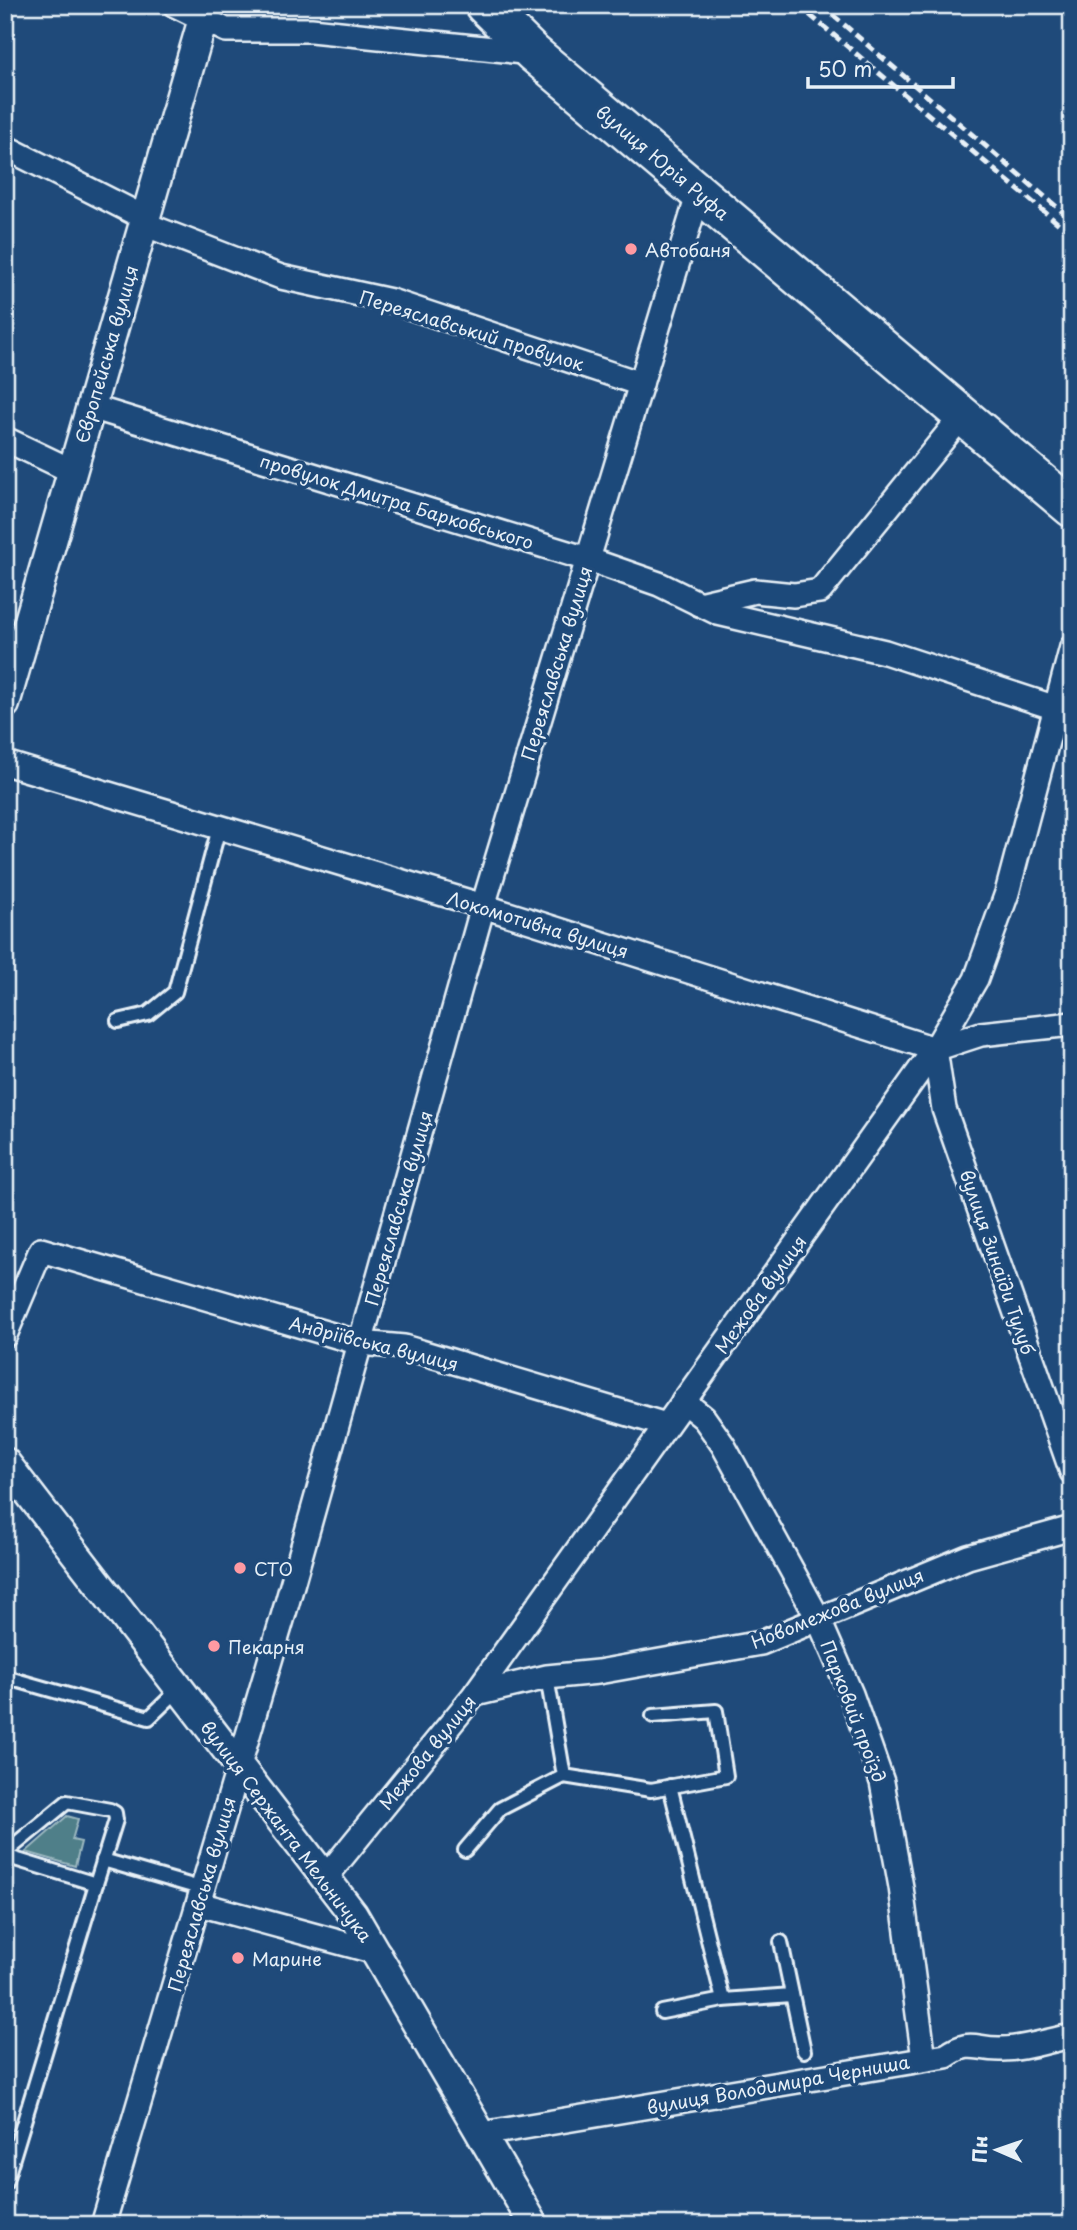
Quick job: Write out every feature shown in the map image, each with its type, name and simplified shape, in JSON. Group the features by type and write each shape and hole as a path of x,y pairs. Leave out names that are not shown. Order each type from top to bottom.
{"main road":[{"name":"вулиця Юрія Руфа","path":"484,5 533,53 1072,508"}],"street":[{"path":"175,5 205,13 226,30 310,30 533,53"},
{"name":"Європейська вулиця","path":"5,704 205,13"},
{"name":"Переяславський провулок","path":"5,147 145,221 281,277 391,301 641,384"},
{"name":"Переяславська вулиця","path":"103,2225 201,1897 483,906 699,192"},
{"name":"провулок Дмитра Барковського","path":"91,407 587,559 659,584 718,613 885,652 1056,708"},
{"path":"699,604 755,591 794,595 820,591 962,416"},
{"path":"5,439 72,471"},
{"name":"Межова вулиця","path":"326,1877 475,1694 934,1049 976,979 1007,893 1072,647"},
{"name":"Локомотивна вулиця","path":"5,763 483,906 934,1049"},
{"path":"934,1049 981,1034 1072,1024"},
{"name":"вулиця Зинаїди Тулуб","path":"934,1049 944,1109 1072,1472"},
{"name":"Андріївська вулиця","path":"5,1335 41,1250 360,1343 404,1348 666,1425"},
{"name":"Парковий проїзд","path":"683,1401 704,1418 723,1446 818,1618 851,1694 882,1782 901,1887 924,2059"},
{"name":"вулиця Сержанта Мельничука","path":"8,1473 326,1877 379,1953 534,2225"},
{"name":"Новомежова вулиця","path":"475,1694 547,1677 597,1672 761,1643 968,1557 1072,1528"},
{"path":"201,1897 379,1953"},
{"name":"вулиця Володимира Черниша","path":"482,2134 946,2056 958,2048 972,2045 997,2050 1072,2036"}],"lane":[{"path":"118,1021 148,1014 175,992 219,828"},
{"path":"5,1677 149,1718 179,1689"},
{"path":"547,1677 564,1776"},
{"path":"465,1850 500,1810 564,1776 651,1790 726,1776 716,1711 653,1716"},
{"path":"670,1786 723,2000"},
{"path":"5,1855 62,1804 74,1801 116,1813 5,2184"},
{"path":"5,1855 96,1884"},
{"path":"103,1860 201,1897"},
{"path":"781,1942 804,2051"},
{"path":"662,2012 723,2000 792,1995"}],"green space":[{"path":"67,1816 78,1819 72,1840 81,1842 75,1866 26,1852"}],"railway":[{"path":"798,5 1072,235"},
{"path":"821,5 1072,220"}],"place":[{"name":"Автобаня","path":"631,249"},
{"name":"СТО","path":"240,1568"},
{"name":"Пекарня","path":"214,1646"},
{"name":"Марине","path":"238,1958"}]}
